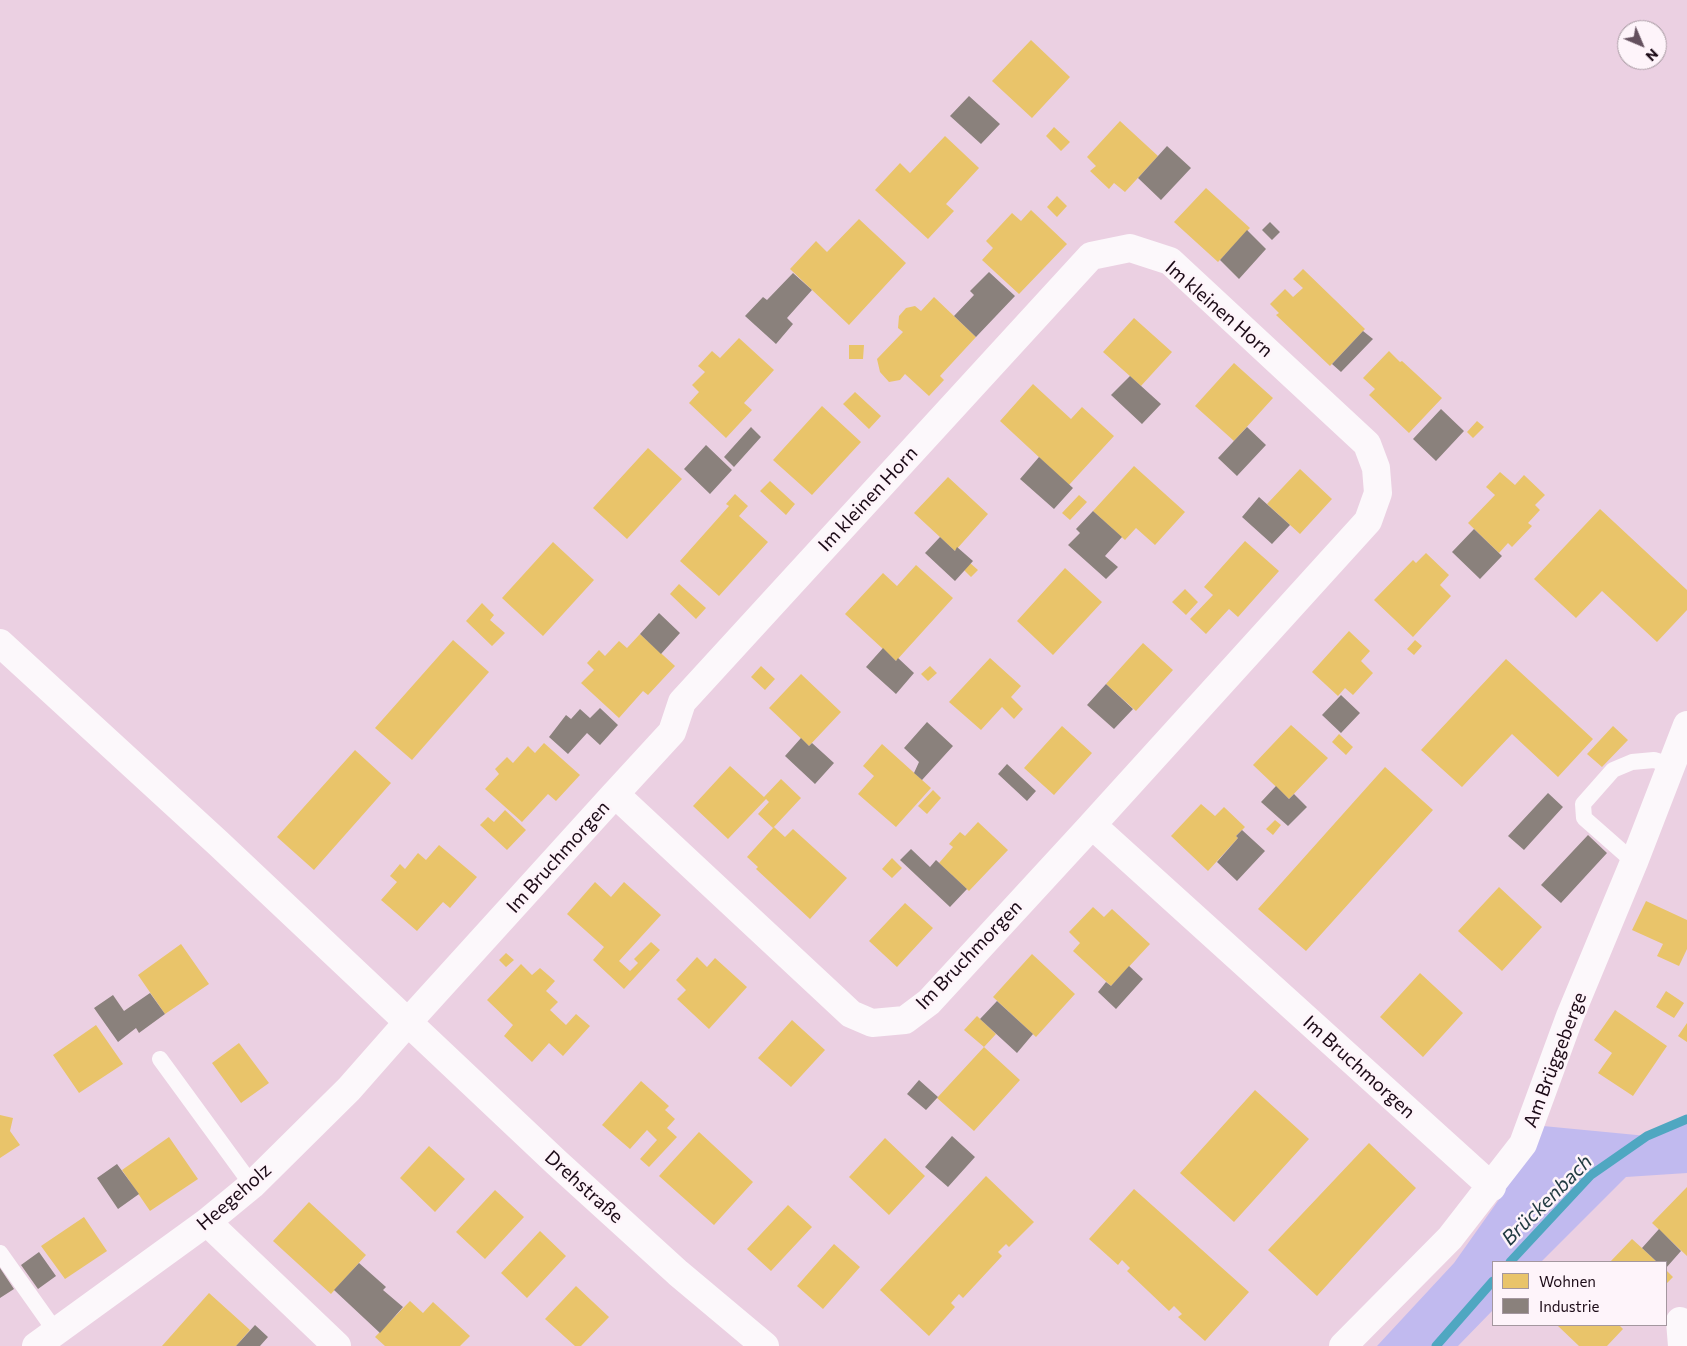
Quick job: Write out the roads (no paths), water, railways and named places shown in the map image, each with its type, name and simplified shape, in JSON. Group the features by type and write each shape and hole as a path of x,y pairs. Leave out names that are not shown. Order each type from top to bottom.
{"street":[{"name":"Im kleinen Horn","path":"615,794 672,732 682,702 1091,256 1130,248 1170,261 1368,444 1376,468 1378,493 1368,521 1092,824"},
{"name":"Drehstraße","path":"0,643 218,843 556,1162 671,1266 765,1346"},
{"name":"Am Brüggeberge","path":"1343,1346 1450,1238 1523,1144 1570,1016 1634,862 1687,725"},
{"name":"Im Bruchmorgen","path":"408,1022 615,794 851,1014 872,1023 905,1020 929,1002 1092,824 1492,1186"},
{"name":"Heegeholz","path":"46,1339 207,1222 252,1185 349,1089 408,1022"},
{"path":"207,1222 338,1346"}],"lane":[{"path":"1634,862 1584,818 1583,804 1614,770 1632,762 1654,760 1671,765"},
{"path":"160,1058 252,1185"},
{"path":"0,1253 46,1339"}],"waterway":[{"name":"Brückenbach","path":"1511,1261 1591,1175 1647,1136 1687,1119"},
{"name":"Brückenbach","path":"1436,1346 1492,1282"}]}
